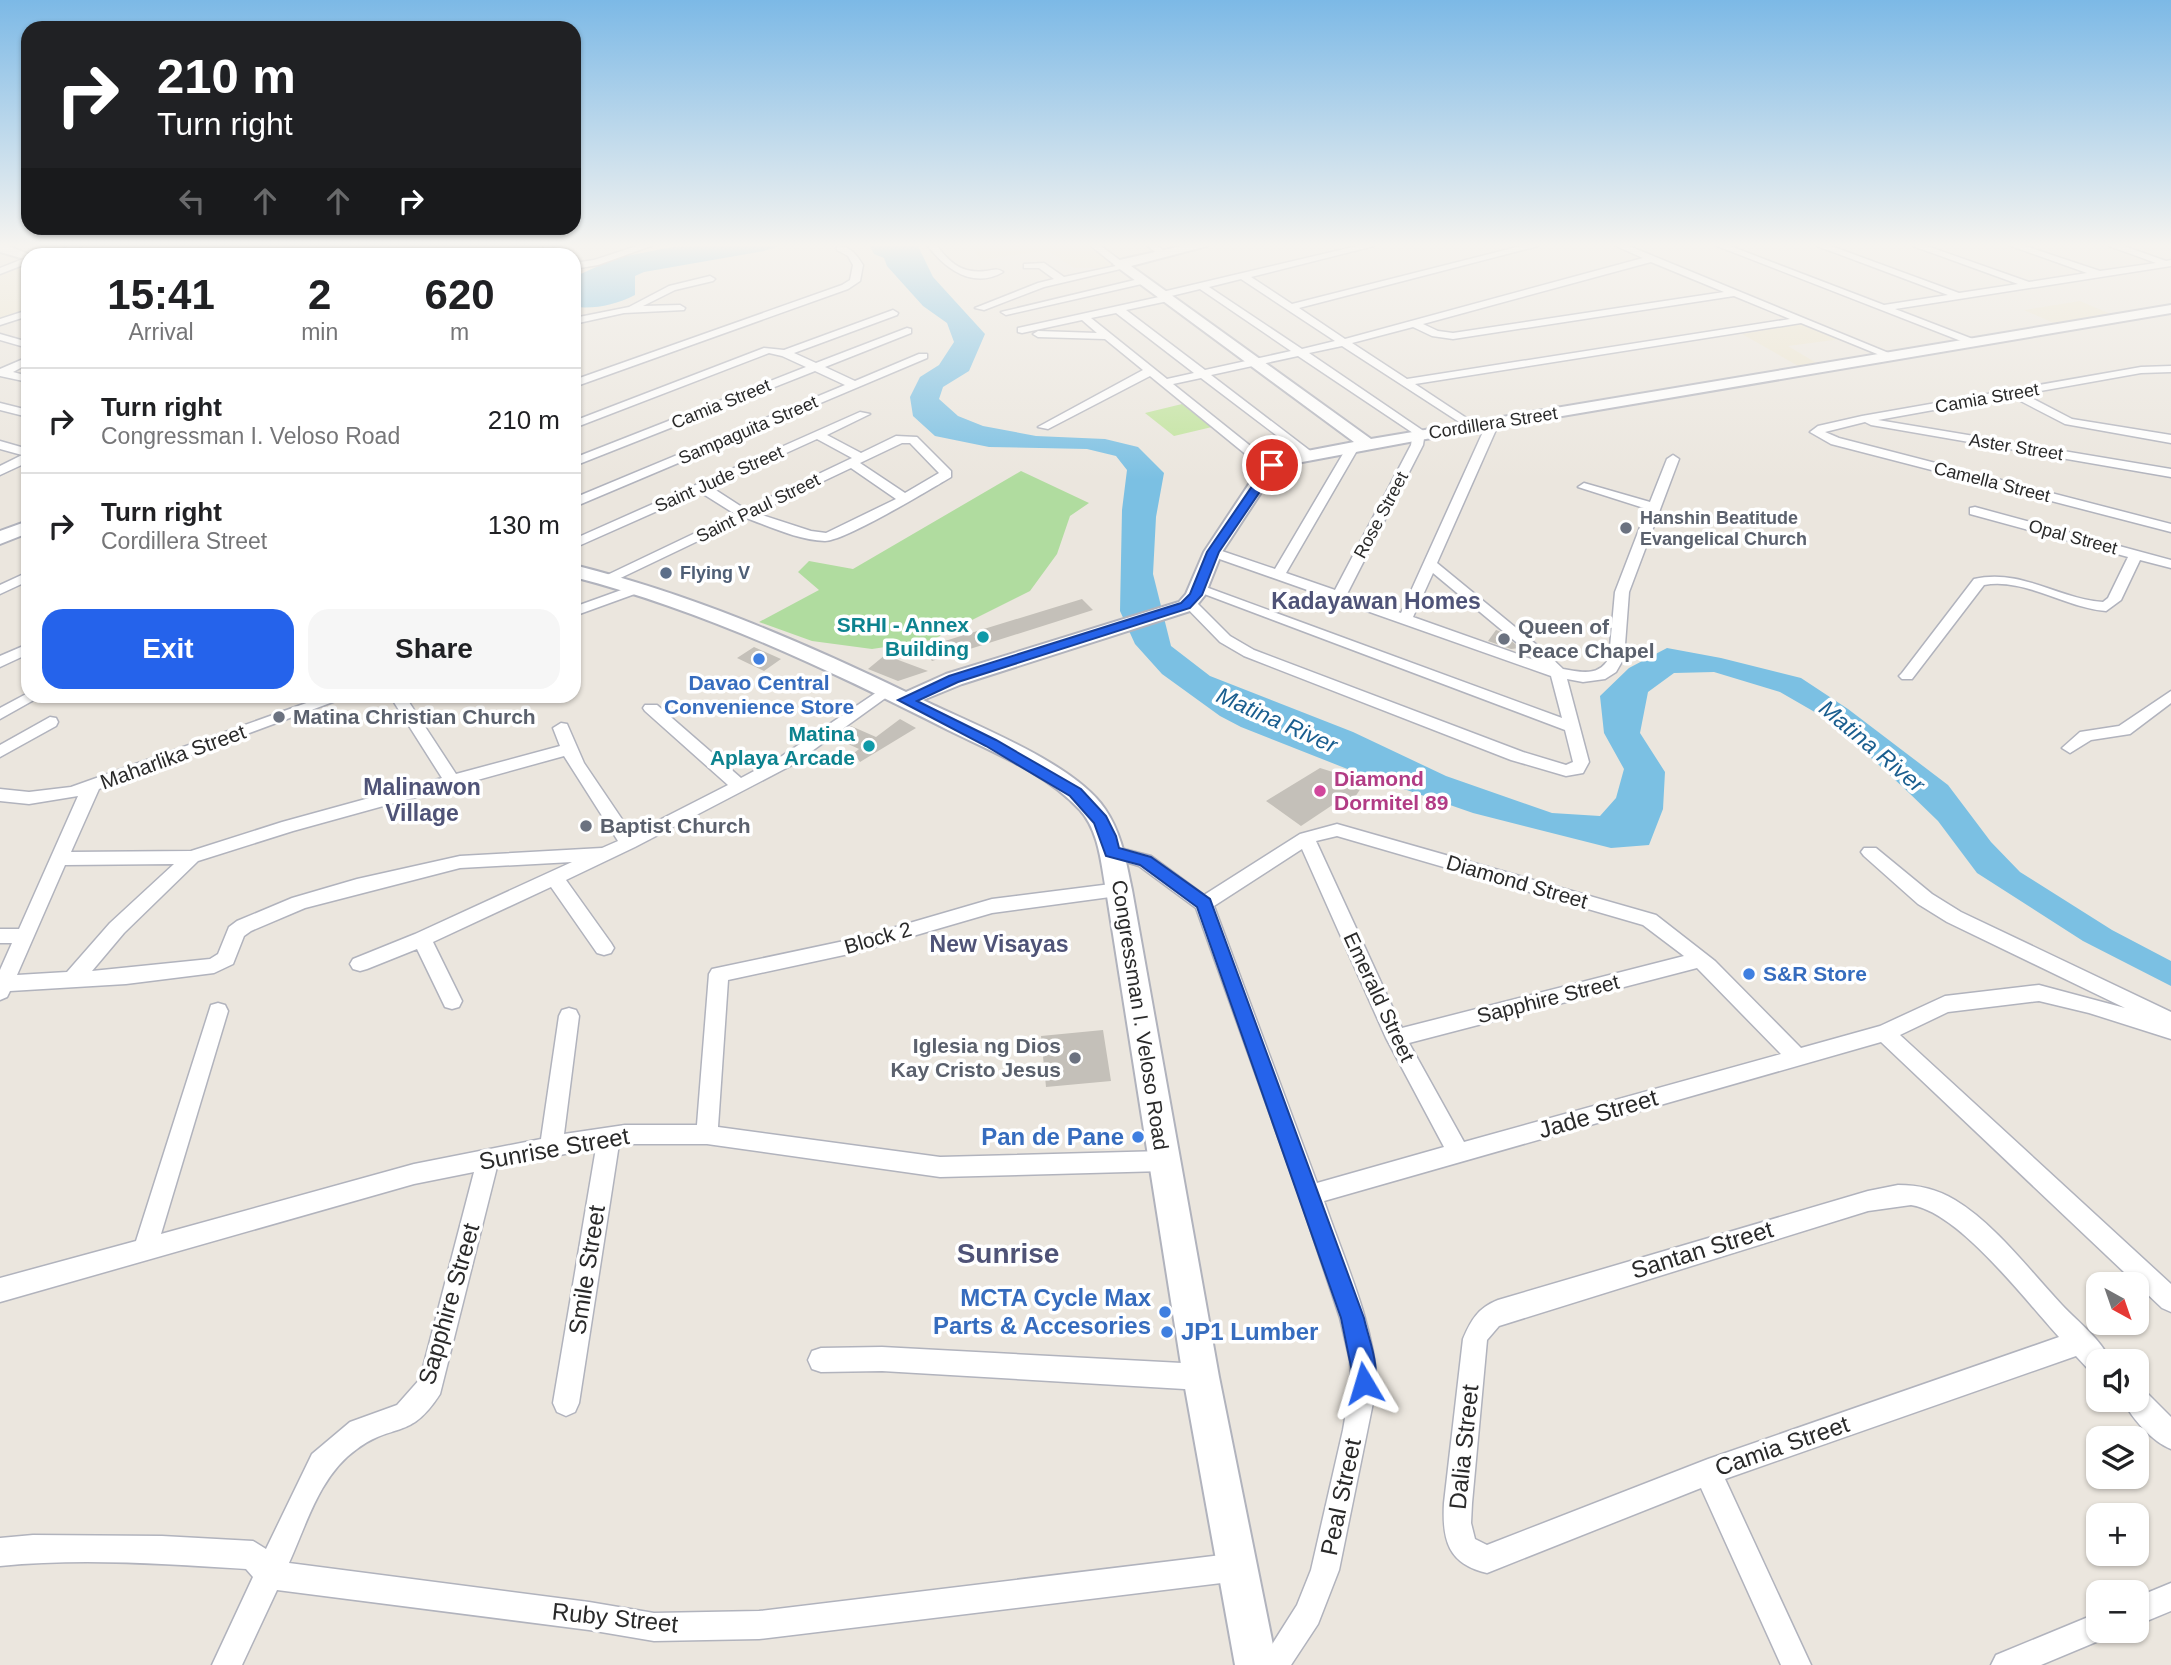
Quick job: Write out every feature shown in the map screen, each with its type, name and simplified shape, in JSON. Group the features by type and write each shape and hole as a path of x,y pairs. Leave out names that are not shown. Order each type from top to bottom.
{"street":[{"path":"581,381 742,324"},
{"path":"785,353 864,324"},
{"path":"1052,324 1020,332 1107,336"},
{"path":"1092,324 1269,467 1213,552 1188,601"},
{"path":"1137,324 1309,456"},
{"path":"1200,324 1360,446 1279,574"},
{"path":"1258,324 1411,425 1420,435"},
{"path":"1317,324 1473,427"},
{"path":"1163,383 1302,353 1410,324"},
{"path":"1414,324 1436,334 1453,336 1533,324"},
{"path":"1407,382 1777,324"},
{"path":"1810,324 1891,356"},
{"path":"1924,324 1974,342"},
{"name":"Cordillera Street","path":"1269,467 1280,461 1420,435 2083,324"},
{"name":"Camia Street","path":"581,460 907,331"},
{"path":"0,337 21,343"},
{"path":"581,422 762,352 774,350 855,385"},
{"name":"Sampaguita Street","path":"581,500 923,356"},
{"path":"2,373 21,364"},
{"name":"Camia Street","path":"1816,432 1822,428 1862,419 2166,368"},
{"path":"1044,427 1150,372"},
{"path":"2,373 21,377"},
{"path":"2014,393 2069,422 2171,439"},
{"path":"0,406 21,412"},
{"name":"Saint Jude Street","path":"581,541 864,414"},
{"name":"Aster Street","path":"1862,419 1905,429 2171,473"},
{"path":"1406,618 1432,565 1493,423"},
{"name":"Camella Street","path":"1816,432 1835,441 2171,528"},
{"path":"701,487 745,514 809,535 828,537 905,499 856,460 818,435"},
{"name":"Rose Street","path":"1339,595 1420,435"},
{"name":"Saint Paul Street","path":"608,580 900,439 909,438 947,474 944,479 905,499"},
{"path":"0,445 21,452"},
{"path":"0,471 21,459"},
{"path":"1213,552 1558,673 1593,679 1605,672 1617,658 1622,592 1673,459"},
{"path":"1584,487 1656,508"},
{"name":"Opal Street","path":"1975,511 2171,564"},
{"path":"0,538 21,530"},
{"path":"1907,676 1979,582 2000,579 2084,605 2106,607 2114,600 2136,554"},
{"path":"1188,601 1225,639 1249,653 1548,767 1566,771 1580,766 1558,673 1538,653 1432,565"},
{"name":"Congressman I. Veloso Road","path":"581,573 638,588 722,619 896,696 1002,749 1075,792 1100,820 1112,852 1201,1377 1256,1665"},
{"path":"0,590 21,580"},
{"path":"581,609 638,588"},
{"path":"360,964 422,939 629,842 788,760 896,696 1114,629 1188,601 1571,727"},
{"path":"0,662 21,652"},
{"path":"2070,748 2086,736 2124,730 2171,696"},
{"path":"0,714 21,703"},
{"name":"Maharlika Street","path":"0,795 50,797 91,787 323,703"},
{"path":"402,703 452,781"},
{"path":"651,708 740,786"},
{"path":"0,752 50,722"},
{"path":"561,728 576,764 629,842"},
{"path":"58,859 192,856 288,826 569,749"},
{"path":"91,787 2,988 214,966 226,959 236,932 253,921 299,904 432,866 503,858 601,854"},
{"name":"Diamond Street","path":"1204,904 1306,838 1338,830 1553,894 1634,914 1665,929 1798,1058"},
{"name":"Emerald Street","path":"1306,838 1396,1038 1459,1153"},
{"path":"1112,852 1145,861 1204,904"},
{"path":"1870,852 1925,899 1945,912 2171,1022"},
{"path":"72,980 117,928 192,856"},
{"path":"554,877 604,948"},
{"name":"Block 2","path":"707,1135 719,974 858,945 992,906 1119,890"},
{"name":"Peal Street","path":"1204,904 1310,1195 1352,1318 1363,1361 1364,1383 1325,1570 1308,1614 1274,1665"},
{"path":"0,936 23,936"},
{"path":"422,939 452,1001"},
{"name":"Sapphire Street","path":"1396,1038 1699,960"},
{"name":"Jade Street","path":"1310,1195 1885,1033 1945,1004 2039,993 2090,1005 2171,1031"},
{"path":"145,1249 218,1011"},
{"path":"551,1146 569,1016"},
{"path":"1885,1033 2171,1300"},
{"name":"Sunrise Street","path":"0,1290 414,1174 609,1137 707,1135 940,1167 1164,1161"},
{"name":"Smile Street","path":"566,1403 609,1137"},
{"name":"Sapphire Street","path":"227,1665 321,1463 336,1446 358,1432 376,1424 395,1421 409,1413 431,1385 488,1160"},
{"name":"Santan Street","path":"1483,1323 1498,1312 1868,1201 1910,1193 1926,1196 1953,1210 1971,1225 2081,1342"},
{"name":"Dalia Street","path":"1483,1323 1475,1339 1456,1521 1470,1553 1487,1559"},
{"path":"2081,1342 2087,1349"},
{"name":"Camia Street","path":"1487,1559 1707,1472 2081,1342"},
{"path":"821,1360 882,1359 1201,1377"},
{"path":"2148,1412 2171,1436"},
{"path":"1707,1472 1796,1665"},
{"path":"0,1552 33,1549 224,1552 253,1555 270,1575"},
{"name":"Ruby Street","path":"270,1575 575,1614 654,1628 759,1625 1238,1567"},
{"path":"2149,1606 2171,1597"},
{"path":"2006,1665 2086,1632"}],"shaded area":[{"path":"1805,324 1841,339 1788,346 1818,364 1800,367 1742,334"}],"green space":[{"path":"1182,404 1212,427 1174,436 1145,413"},
{"path":"1021,471 1089,503 1070,516 1057,554 1030,591 932,640 872,649 812,641 759,622 819,590 798,572 809,561 853,569"}],"water":[{"name":"Matina River","path":"947,324 976,324 985,334 969,371 943,387 939,399 958,416 983,426 1036,436 1105,439 1138,447 1164,473 1156,517 1153,574 1171,646 1210,676 1353,732 1446,776 1552,813 1600,816 1616,798 1624,769 1604,733 1600,696 1629,668 1667,648 1801,678 1848,709 1948,785 1991,842 2020,872 2112,930 2171,961 2171,986 2083,941 1977,873 1938,821 1832,722 1780,692 1714,672 1674,673 1648,692 1640,733 1665,772 1663,809 1649,845 1611,848 1473,813 1355,772 1241,727 1220,716 1162,674 1135,644 1120,611 1122,510 1127,470 1116,456 1087,449 989,447 935,436 913,416 910,397 920,377 939,365 954,342"}],"building":[{"name":"SRHI - Annex Building","path":"1082,599 1093,610 932,661 922,648"},
{"name":"Queen of Peace Chapel","path":"1496,630 1520,648 1511,649 1488,641"},
{"name":"Davao Central Convenience Store","path":"754,647 781,659 764,671 737,658"},
{"path":"885,655 928,671 898,681 868,669"},
{"name":"Matina Aplaya Arcade","path":"900,719 916,728 860,762 854,753 859,749 835,738 851,726 876,737"},
{"name":"Diamond Dormitel 89","path":"1320,768 1365,782 1345,812 1334,804 1301,826 1266,801"},
{"name":"Iglesia ng Dios Kay Cristo Jesus","path":"1103,1030 1111,1081 1046,1087 1041,1036"}],"place":[{"name":"Hanshin Beatitude Evangelical Church","path":"1626,528"},
{"name":"Flying V","path":"666,573"},
{"name":"SRHI - Annex Building","path":"983,637"},
{"name":"Queen of Peace Chapel","path":"1504,639"},
{"name":"Davao Central Convenience Store","path":"759,659"},
{"name":"Matina Christian Church","path":"279,717"},
{"name":"Matina Aplaya Arcade","path":"869,746"},
{"name":"Diamond Dormitel 89","path":"1320,791"},
{"name":"Baptist Church","path":"586,826"},
{"name":"S&R Store","path":"1749,974"},
{"name":"Iglesia ng Dios Kay Cristo Jesus","path":"1075,1058"},
{"name":"Pan de Pane","path":"1138,1137"},
{"name":"MCTA Cycle Max Parts & Accesories","path":"1165,1312"},
{"name":"JP1 Lumber","path":"1167,1332"}],"district":[{"name":"Kadayawan Homes","path":"1376,601"},
{"name":"Malinawon Village","path":"422,800"},
{"name":"New Visayas","path":"999,944"},
{"name":"Sunrise","path":"1008,1253"}],"route":[{"path":"1272,465 1213,552 1195,595 1186,606 954,679 905,700 991,743 1075,792 1100,820 1112,852 1145,861 1204,904 1352,1318 1363,1361 1364,1383"}]}
